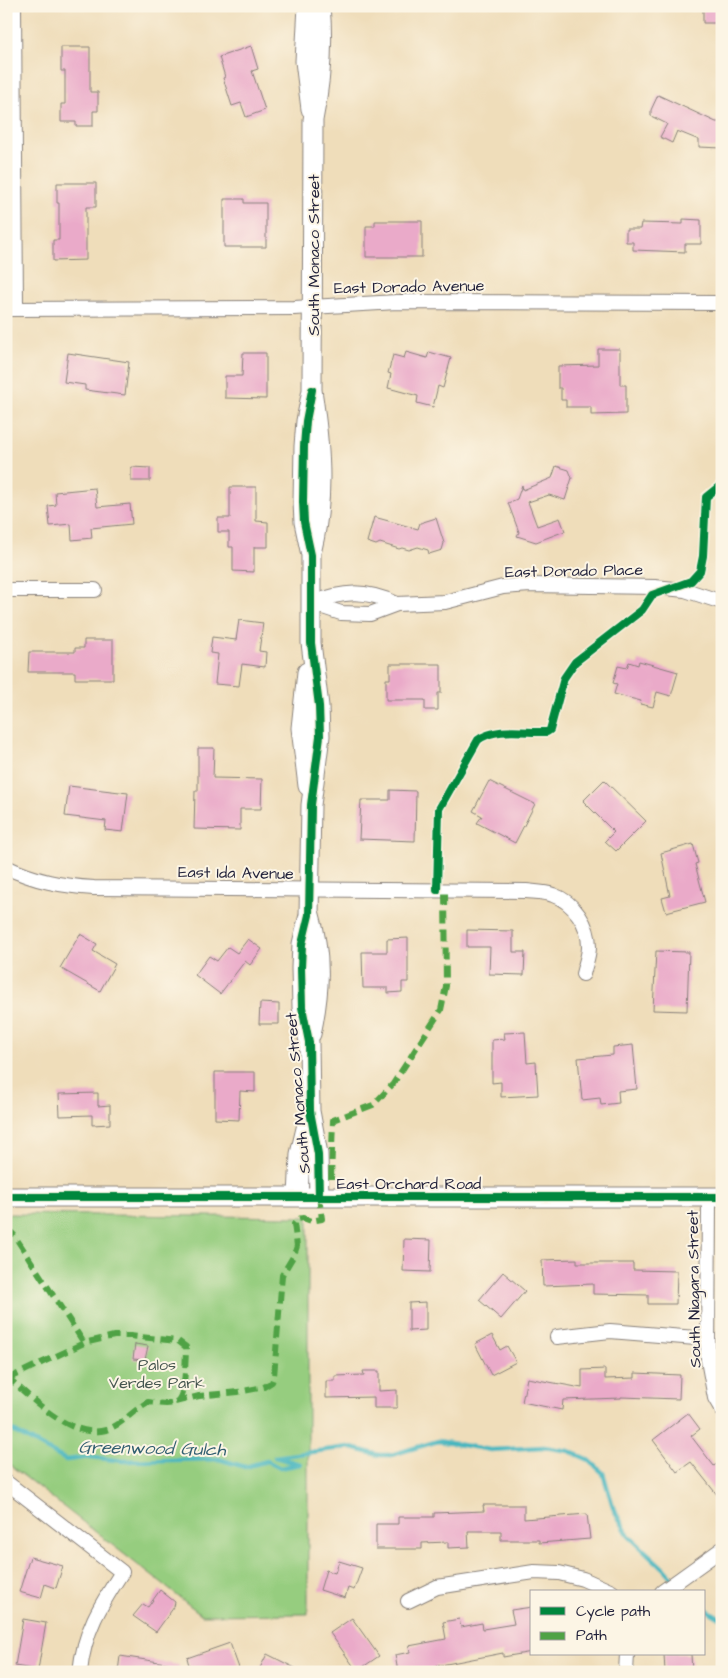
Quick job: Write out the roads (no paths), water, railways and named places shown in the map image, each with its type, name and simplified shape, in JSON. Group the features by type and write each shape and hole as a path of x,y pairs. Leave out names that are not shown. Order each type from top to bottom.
{"street":[{"path":"11,309 14,6"},
{"name":"South Monaco Street","path":"308,6 305,61 306,82 313,120 312,390 318,429 321,484 318,524 311,555 311,643 301,728 302,748 311,805 309,914 317,944 318,970 316,1006 309,1042 310,1111 318,1154 319,1197"},
{"name":"South Monaco Street","path":"313,120 322,62 320,6"},
{"name":"East Dorado Avenue","path":"11,309 294,308 397,302 722,303"},
{"name":"East Dorado Place","path":"311,603 334,612 370,614 397,604 445,602 503,586 530,585 656,586 685,590 722,602"},
{"path":"6,590 95,590"},
{"name":"East Dorado Place","path":"311,603 336,594 367,594 382,597 397,604"},
{"name":"East Ida Avenue","path":"6,867 46,882 74,887 526,891 552,894 568,902 581,918 585,927 589,946 583,974"},
{"name":"South Monaco Street","path":"298,1197 300,1154 310,1111"},
{"name":"East Orchard Road","path":"6,1197 716,1197"},
{"name":"South Niagara Street","path":"716,1197 708,1360 715,1398 722,1410"},
{"path":"557,1337 610,1331 708,1339"},
{"path":"6,1482 122,1572 92,1621 84,1644 80,1672"},
{"path":"665,1590 719,1551"},
{"path":"408,1601 437,1587 534,1572 559,1573 583,1578 608,1590"},
{"path":"626,1672 627,1656"}],"waterway":[{"name":"Greenwood Gulch","path":"6,1427 66,1460 91,1457 123,1461 219,1459 245,1467 267,1461 280,1468 300,1464 275,1457 348,1447 379,1455 391,1455 438,1441 491,1450 544,1447 569,1451 589,1460 603,1473 614,1510 629,1536 664,1569 682,1590"},
{"name":"Greenwood Gulch","path":"706,1609 722,1619"}],"park label":[{"name":"Palos Verdes Park","path":"157,1373"}]}
